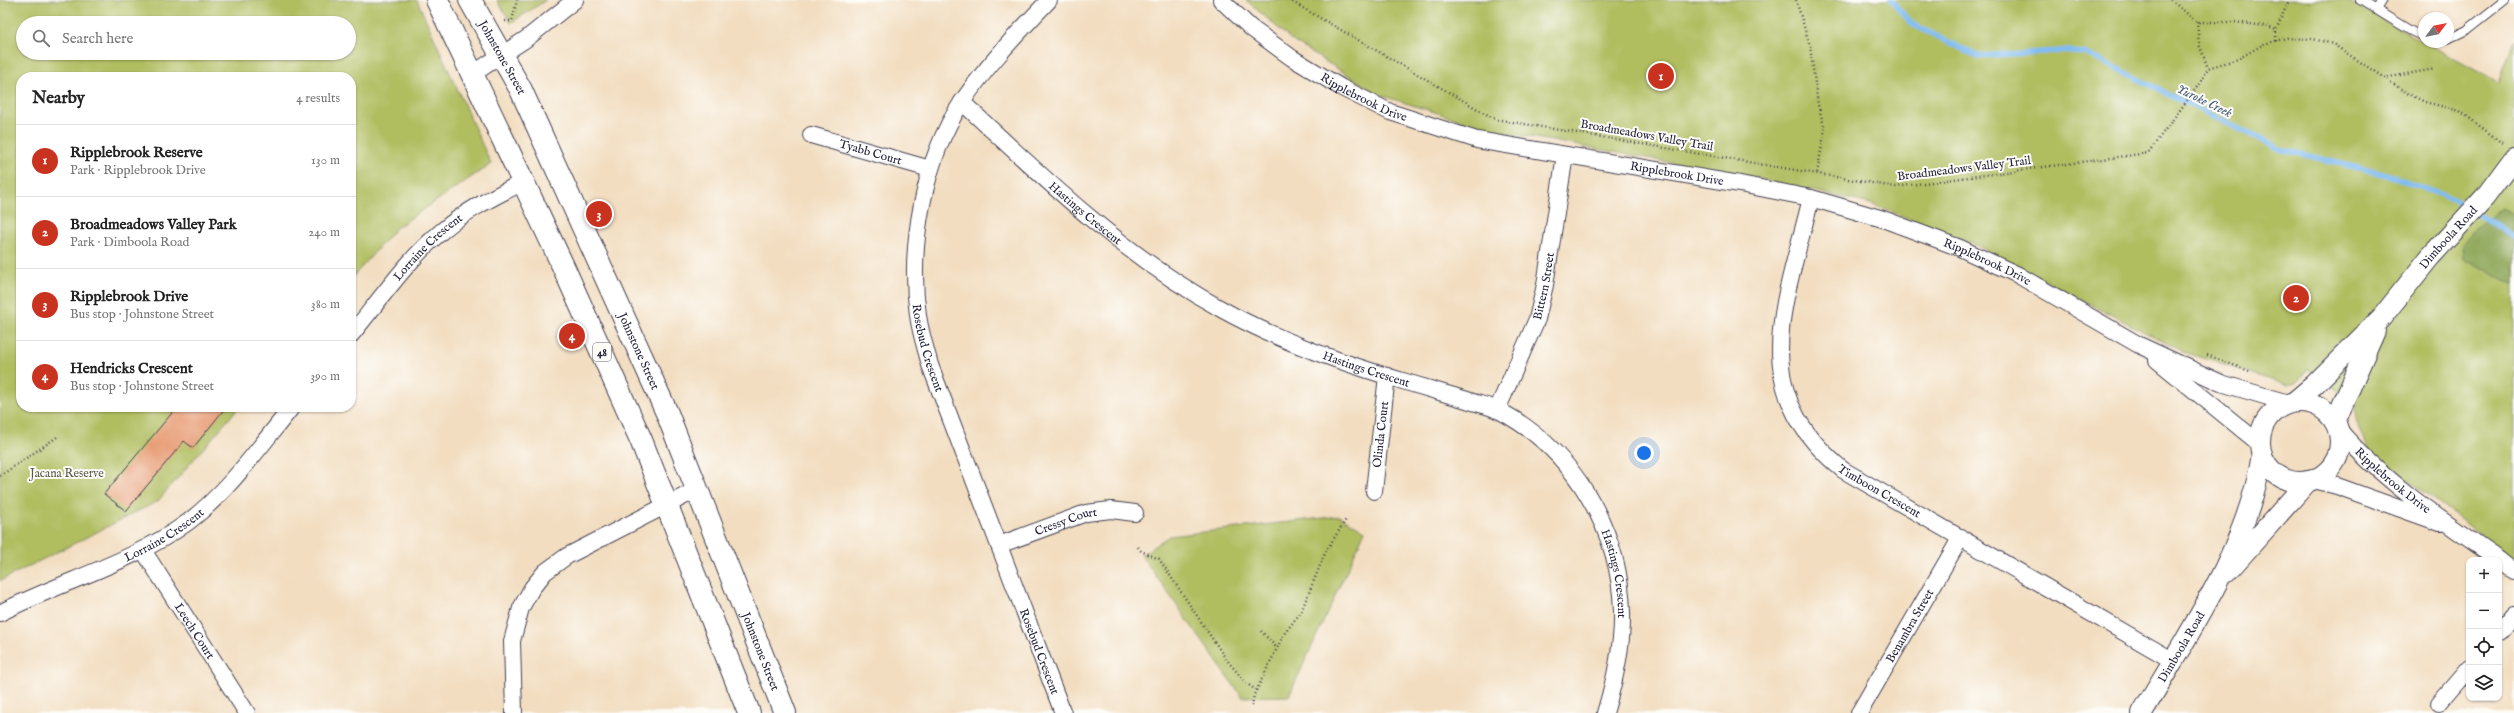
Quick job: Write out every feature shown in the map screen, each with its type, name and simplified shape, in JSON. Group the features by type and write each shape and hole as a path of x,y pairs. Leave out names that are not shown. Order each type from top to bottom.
{"main road":[{"name":"48","path":"437,0 471,76 523,182 600,347 668,505 749,713"},
{"name":"Johnstone Street","path":"470,0 521,90 667,413 785,713"}],"street":[{"path":"471,76 502,56 575,0"},
{"name":"Rosebud Crescent","path":"1049,0 990,65 962,102 930,169 920,215 916,263 918,315 930,365 1063,713"},
{"name":"Ripplebrook Drive","path":"1222,0 1251,28 1292,58 1342,88 1390,112 1477,140 1740,184 1811,198 1895,223 1960,248 2018,275 2139,345 2221,383 2291,402"},
{"name":"Hastings Crescent","path":"962,102 1090,219 1161,272 1221,309 1264,331 1318,354 1497,410 1529,429 1558,456 1582,486 1601,518 1612,548 1622,612 1615,680 1605,713"},
{"name":"Tyabb Court","path":"811,135 930,169"},
{"name":"Dimboola Road","path":"2291,402 2314,385 2382,316 2430,256 2485,197 2508,150"},
{"name":"Bittern Street","path":"1497,410 1537,319 1545,285 1565,155"},
{"name":"Lorraine Crescent","path":"356,329 424,247 442,231 485,202 523,182"},
{"name":"Timboon Crescent","path":"1811,198 1780,328 1779,352 1789,402 1809,438 1823,454 1843,470 2172,660"},
{"name":"Dimboola Road","path":"2337,426 2382,316"},
{"name":"Ripplebrook Drive","path":"2139,345 2261,449"},
{"name":"Olinda Court","path":"1374,491 1387,376"},
{"path":"2291,402 2318,405 2337,426 2340,442 2339,454 2333,465 2325,474 2311,481 2294,482 2279,477 2268,467 2261,449 2261,430 2267,418 2276,409 2291,402"},
{"name":"Lorraine Crescent","path":"0,613 142,550 189,521 238,474 288,412"},
{"name":"Ripplebrook Drive","path":"2337,426 2362,456 2451,527 2495,557"},
{"name":"Dimboola Road","path":"2142,713 2220,580 2258,482 2261,449"},
{"name":"Ripplebrook Drive","path":"2311,481 2337,486 2451,527"},
{"name":"Dimboola Road","path":"2220,580 2311,481"},
{"path":"514,713 512,641 521,608 532,588 545,572 567,556 698,489"},
{"name":"Cressy Court","path":"999,545 1086,513 1111,510 1135,513"},
{"name":"Benambra Street","path":"1859,713 1961,537"},
{"name":"Leech Court","path":"142,550 247,713"},
{"name":"Ripplebrook Drive","path":"2502,562 2514,572"},
{"path":"2502,629 2514,614"},
{"path":"2439,703 2466,672"}],"lane":[{"path":"2360,0 2418,34"},
{"path":"2376,10 2382,0"},
{"path":"2454,36 2467,30 2505,0"}],"path":[{"path":"500,17 506,22 512,21 517,0"},
{"name":"Broadmeadows Valley Trail","path":"1289,0 1495,119 1895,187 2148,153 2200,83 2208,68"},
{"path":"1796,0 1810,46 1818,105 1825,129 1817,173"},
{"path":"2171,0 2197,22 2242,23 2265,26 2276,30"},
{"path":"2276,41 2276,30 2289,0"},
{"path":"2197,22 2199,44 2208,68 2238,59 2264,44 2287,38 2313,39 2333,44 2384,78 2425,102 2460,112 2508,150"},
{"path":"2384,78 2435,69"},
{"path":"0,476 57,437"},
{"path":"1252,706 1256,690 1284,634 1301,612 1326,551 1347,518"},
{"path":"1138,547 1141,551 1159,559 1226,659 1246,683 1256,690"},
{"path":"1261,632 1277,648"}],"green space":[{"name":"Jacana Reserve","path":"0,0 417,0 491,164 396,228 356,273 356,72 16,72 16,412 235,412 158,501 0,581"},
{"path":"497,0 546,0 511,23"},
{"path":"1246,0 2346,0 2418,39 2418,48 2434,48 2499,83 2514,40 2514,560 2370,451 2358,428 2355,403 2308,369 2296,383 2287,385 2183,352 1972,243 1871,204 1755,178 1492,130 1380,95 1294,42"},
{"path":"2501,208 2514,214 2514,285 2464,258 2463,244 2475,228"},
{"path":"1340,516 1365,531 1289,696 1242,697 1141,555 1169,536"}],"building":[{"path":"173,412 222,412 193,448 184,441 126,511 104,494"}],"waterway":[{"name":"Yuroke Creek","path":"1891,0 1912,24 1977,56 2059,51 2085,53 2280,149 2395,177 2455,200 2514,237"}],"place":[{"name":"Ripplebrook Reserve","path":"1661,76"},
{"name":"Ripplebrook Drive","path":"599,214"},
{"name":"Broadmeadows Valley Park","path":"2296,298"},
{"name":"Hendricks Crescent","path":"572,336"}]}
